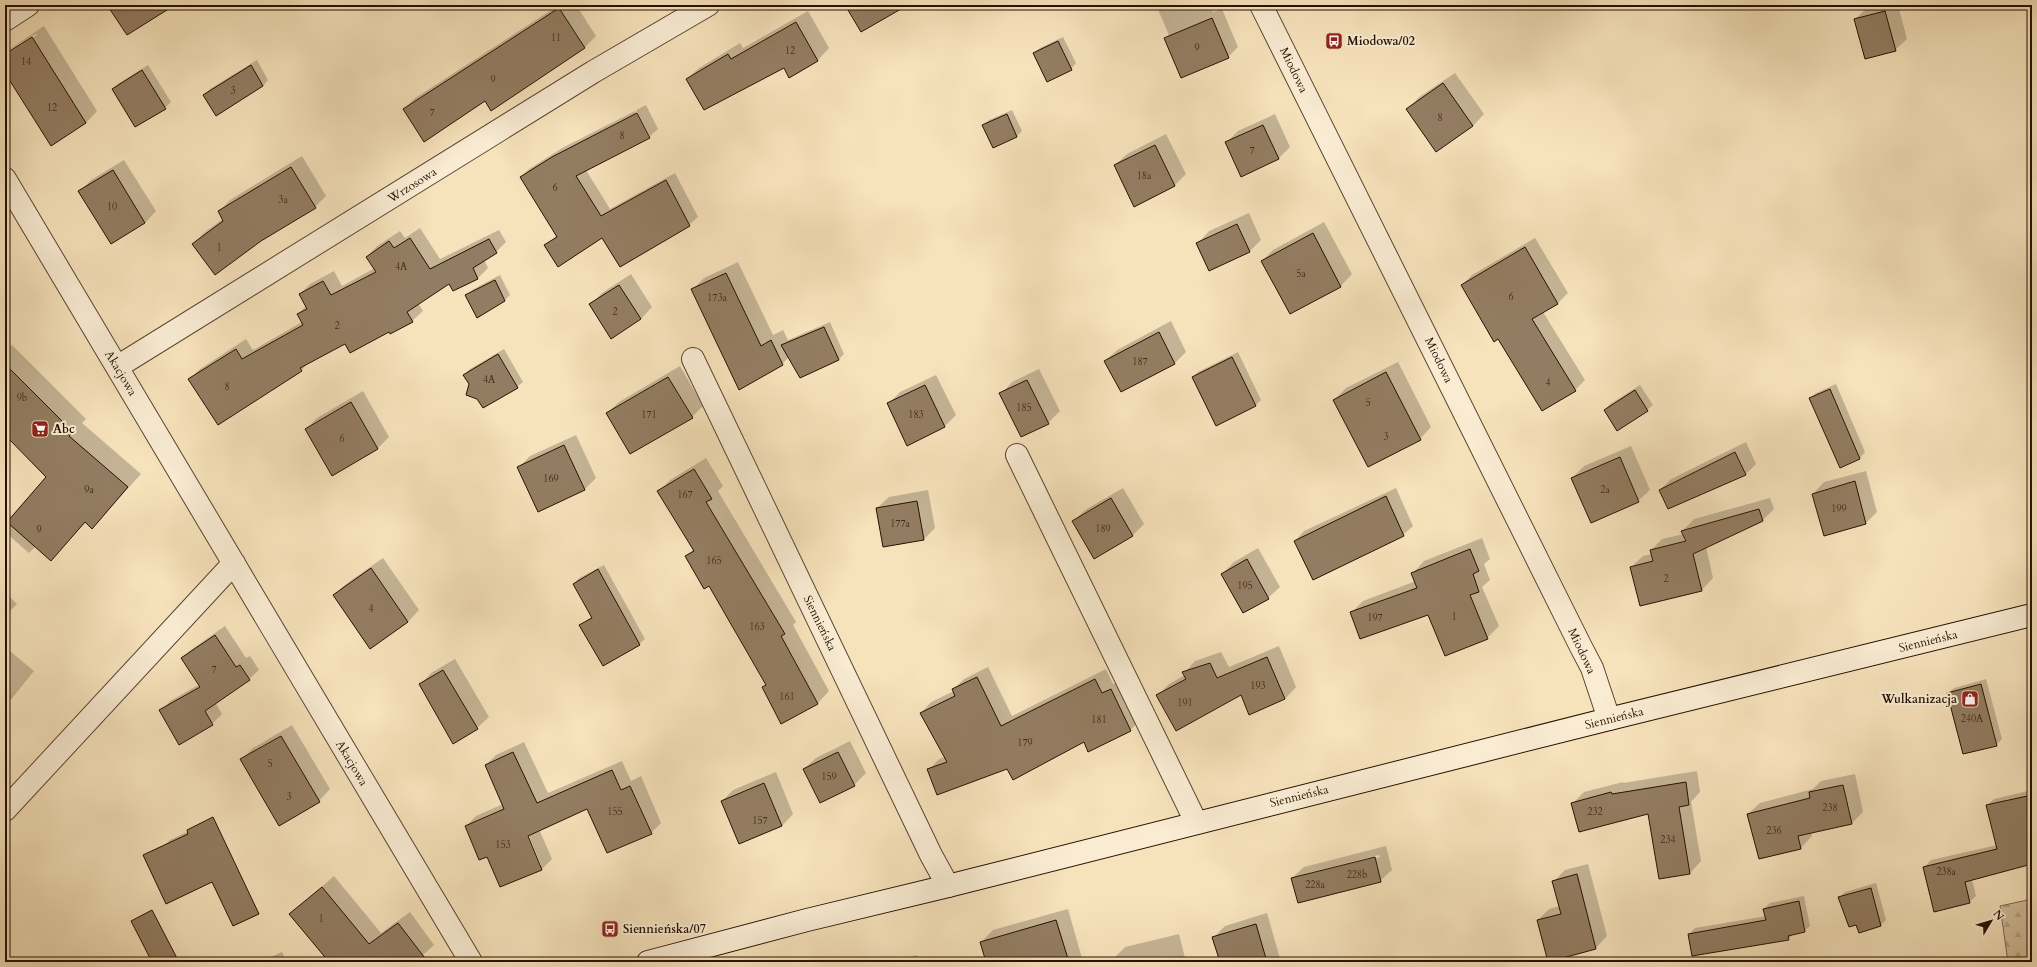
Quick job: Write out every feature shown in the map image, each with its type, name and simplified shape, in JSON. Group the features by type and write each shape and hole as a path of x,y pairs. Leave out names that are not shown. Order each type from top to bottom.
{"street":[{"path":"5,20 28,5"},
{"name":"Wrzosowa","path":"117,367 593,72 708,5"},
{"name":"Miodowa","path":"1262,5 1592,668 1609,719"},
{"name":"Akacjowa","path":"6,183 471,962"},
{"name":"Siennieńska","path":"693,359 927,848 948,886"},
{"path":"1017,455 1196,822"},
{"path":"5,810 234,563"},
{"name":"Siennieńska","path":"648,962 807,920 948,886 1196,822 2032,615"}],"green space":[{"path":"2032,899 2032,962 2008,962 2000,906"}],"building":[{"path":"107,5 175,5 127,35"},
{"path":"845,5 908,5 861,32"},
{"path":"559,8 585,48 491,111 485,101 424,142 403,109"},
{"path":"1885,11 1896,51 1865,59 1854,19"},
{"path":"1212,18 1229,58 1181,78 1164,38"},
{"path":"796,22 818,61 789,78 784,68 704,110 686,79 728,54 731,59"},
{"path":"32,37 86,123 51,146 5,73 5,54"},
{"path":"1058,41 1072,70 1047,82 1033,53"},
{"path":"251,65 263,86 216,116 203,95"},
{"path":"142,70 166,109 135,127 112,89"},
{"path":"1443,83 1473,126 1436,152 1406,109"},
{"path":"637,113 650,138 576,176 601,216 666,180 690,226 620,267 602,238 558,267 544,245 557,237 520,177 552,157"},
{"path":"1007,114 1017,137 993,148 982,125"},
{"path":"1263,125 1279,159 1241,177 1225,142"},
{"path":"1155,145 1175,186 1134,207 1114,165"},
{"path":"291,167 316,208 261,241 215,275 192,244 223,221 218,211"},
{"path":"113,170 145,223 111,244 78,191"},
{"path":"1237,224 1250,252 1209,271 1196,243"},
{"path":"1313,233 1341,287 1290,314 1261,261"},
{"path":"410,238 430,269 489,239 497,253 473,268 478,279 453,291 449,284 407,312 413,322 390,334 389,332 350,353 345,344 300,368 302,371 218,425 188,379 236,349 242,359 303,325 297,314 307,309 299,294 323,281 331,295 376,272 366,257 389,241 394,248"},
{"path":"1525,247 1558,304 1532,319 1576,391 1542,411 1498,339 1494,342 1461,285"},
{"path":"726,273 761,346 771,340 783,365 739,390 691,289"},
{"path":"495,280 505,301 477,318 465,295"},
{"path":"619,285 641,319 611,339 589,304"},
{"path":"824,327 839,360 800,378 781,345"},
{"path":"1159,332 1175,364 1121,392 1104,361"},
{"path":"498,354 518,388 483,408 477,399 466,395 469,384 463,375"},
{"path":"1232,357 1256,406 1216,426 1192,377"},
{"path":"5,364 73,432 69,436 128,487 92,529 85,522 51,561 7,522 46,477 5,435"},
{"path":"1386,372 1421,440 1368,467 1333,400"},
{"path":"668,377 693,418 630,454 606,413"},
{"path":"1027,380 1049,424 1021,437 999,393"},
{"path":"925,385 945,427 907,446 887,403"},
{"path":"1830,389 1860,459 1840,468 1809,398"},
{"path":"1635,390 1648,411 1617,431 1604,410"},
{"path":"351,402 378,449 332,476 305,429"},
{"path":"564,445 585,490 538,512 517,467"},
{"path":"1735,452 1746,475 1668,509 1659,490"},
{"path":"1620,457 1639,502 1591,523 1571,478"},
{"path":"694,469 712,499 706,502 785,634 781,636 818,704 781,724 762,687 766,685 709,586 704,589 685,556 694,551 657,491"},
{"path":"1855,481 1866,524 1824,536 1812,494"},
{"path":"1386,496 1404,536 1313,580 1294,541"},
{"path":"1111,498 1133,536 1094,559 1072,521"},
{"path":"917,501 924,540 883,547 876,508"},
{"path":"1759,509 1763,521 1693,554 1702,591 1640,606 1630,567 1653,561 1650,550 1686,541 1681,531"},
{"path":"1470,549 1479,571 1473,574 1479,592 1470,595 1488,639 1445,656 1428,615 1360,639 1350,612 1417,588 1411,573"},
{"path":"1247,559 1269,599 1243,613 1221,574"},
{"path":"371,568 408,622 370,649 333,595"},
{"path":"598,569 640,645 603,666 579,625 592,618 573,584"},
{"path":"215,635 236,667 240,665 250,680 205,711 213,725 179,745 159,710 200,687 181,658"},
{"path":"1267,657 1285,699 1249,715 1241,695 1176,731 1156,695 1186,679 1182,672 1210,663 1217,678"},
{"path":"443,670 478,729 453,744 419,684"},
{"path":"977,677 1001,726 1095,679 1102,693 1111,689 1131,731 1088,752 1084,742 1013,780 1007,769 937,795 927,769 947,762 920,713 955,696 952,689"},
{"path":"1981,684 1997,746 1963,754 1947,693"},
{"path":"281,736 320,802 279,826 240,759"},
{"path":"513,752 537,803 612,770 621,790 630,786 652,834 607,853 587,809 528,836 542,870 500,887 487,857 479,860 465,826 504,809 485,765"},
{"path":"838,752 855,786 820,803 803,769"},
{"path":"1686,782 1689,805 1679,807 1690,874 1659,879 1648,814 1579,832 1571,803 1611,792 1612,794"},
{"path":"764,783 782,826 739,844 721,801"},
{"path":"1843,785 1852,824 1798,836 1801,849 1759,859 1747,814 1810,798 1809,792"},
{"path":"2032,795 2032,864 1965,882 1970,903 1934,912 1923,867 1997,849 1986,805"},
{"path":"213,817 259,914 233,926 212,882 166,904 143,855 188,834 187,830"},
{"path":"1375,857 1381,882 1298,903 1291,878"},
{"path":"1577,874 1596,949 1548,962 1537,920 1561,914 1552,881"},
{"path":"322,887 369,944 398,923 428,962 329,962 289,914"},
{"path":"1871,888 1881,926 1859,933 1856,925 1849,927 1838,897"},
{"path":"1799,901 1805,932 1788,936 1789,940 1692,956 1688,934 1766,920 1763,909"},
{"path":"152,910 179,962 152,962 131,921"},
{"path":"1056,920 1069,962 986,962 980,942"},
{"path":"1256,924 1267,962 1220,962 1212,937"}],"place":[{"name":"Miodowa/02","path":"1334,41"},
{"name":"Abc","path":"40,429"},
{"name":"Wulkanizacja","path":"1970,699"},
{"name":"Siennieńska/07","path":"610,929"}]}
